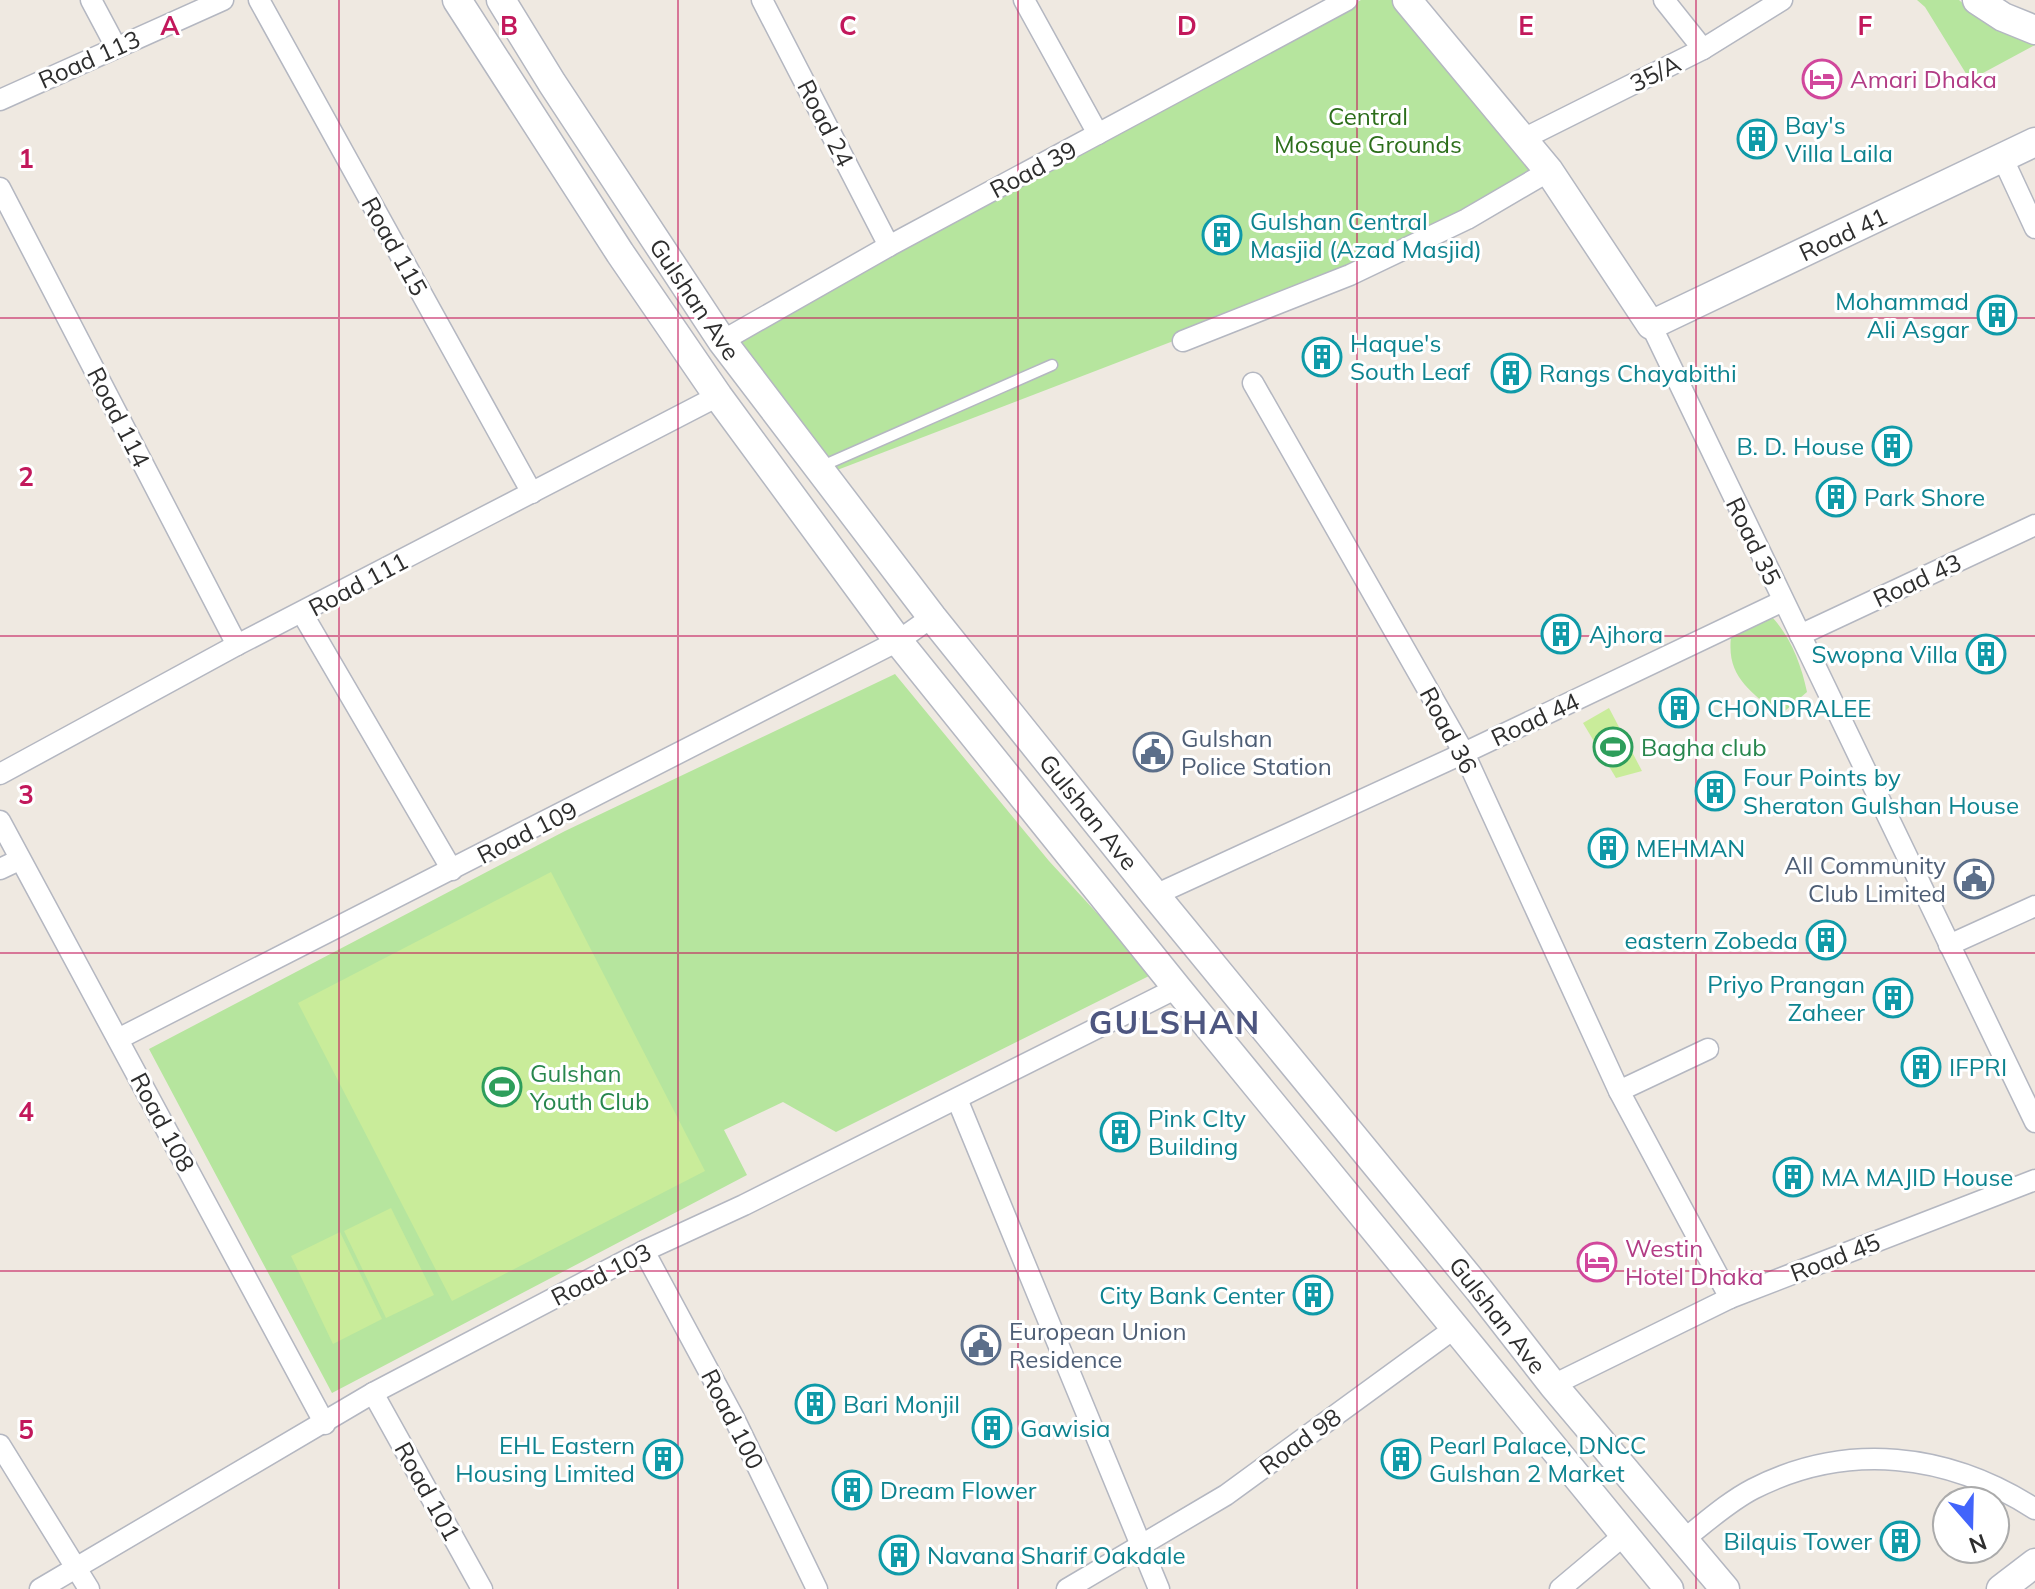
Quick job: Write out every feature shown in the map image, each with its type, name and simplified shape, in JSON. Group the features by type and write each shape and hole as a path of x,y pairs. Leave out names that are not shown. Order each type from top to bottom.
{"main road":[{"name":"Gulshan Ave","path":"457,0 620,253 718,396 898,641 1623,1536 1657,1584"},
{"name":"Gulshan Ave","path":"501,0 722,341 932,617 1553,1385 1725,1589"},
{"name":"Road 35","path":"1407,0 1549,171 1651,325"},
{"path":"1977,0 2003,17 2035,30"},
{"name":"Road 41","path":"1651,325 2035,142"},
{"path":"2001,1589 2035,1563"}],"street":[{"path":"91,0 116,47"},
{"name":"Road 113","path":"0,100 223,0"},
{"name":"Road 115","path":"259,0 532,493"},
{"name":"Road 24","path":"762,0 889,246"},
{"path":"1024,0 1098,134"},
{"name":"Road 39","path":"722,341 889,246 1347,0"},
{"path":"1664,0 1703,49"},
{"name":"35/A","path":"1523,139 1703,49 1782,0"},
{"path":"2003,159 2035,228"},
{"path":"1183,341 1350,275 1467,219 1549,171"},
{"name":"Road 114","path":"0,188 237,645"},
{"name":"Road 35","path":"1651,325 2035,1122"},
{"name":"Road 36","path":"1253,383 1464,753 1619,1091 1730,1298"},
{"name":"Road 111","path":"0,774 237,645 718,396"},
{"name":"Road 43","path":"1800,635 2035,525"},
{"name":"Road 44","path":"1155,895 1464,753 1783,601"},
{"path":"302,613 452,870"},
{"name":"Road 109","path":"118,1039 898,641 932,617"},
{"name":"Road 108","path":"0,821 10,864 118,1039 325,1424"},
{"path":"1949,945 2035,906"},
{"name":"Road 103","path":"40,1589 373,1393 644,1251 744,1205 1177,988"},
{"path":"1619,1091 1708,1049"},
{"path":"957,1099 1159,1589"},
{"name":"Road 45","path":"1553,1385 1730,1298 2035,1180"},
{"name":"Road 100","path":"644,1251 734,1418 817,1589"},
{"name":"Road 98","path":"1067,1589 1226,1495 1455,1328"},
{"name":"Road 101","path":"373,1393 482,1589"},
{"path":"0,1445 89,1589"},
{"path":"1683,1540 1752,1490 1792,1474 1834,1463 1877,1459 1920,1462 1963,1472 2002,1488 2035,1509"},
{"path":"1560,1589 1623,1536"}],"lane":[{"path":"819,467 1052,365"}],"green space":[{"name":"Central Mosque Grounds","path":"1361,0 1406,0 1553,164 1463,216 1176,340 832,472 734,339 911,238"},
{"path":"1917,0 1959,0 1966,6 2035,30 2035,45 1970,80 1925,7"},
{"path":"1768,613 1793,649 1807,692 1779,716 1741,680 1735,670 1730,646 1732,630"},
{"path":"895,674 1049,861 1153,974 836,1132 783,1102 724,1130 747,1175 332,1393 149,1049 565,831"},
{"name":"Bagha club","path":"1609,708 1642,771 1616,778 1583,723"},
{"name":"Gulshan Youth Club","path":"551,872 705,1171 452,1301 298,1003"},
{"path":"391,1208 434,1295 386,1318 344,1231"},
{"path":"340,1232 382,1319 333,1344 291,1256"}],"place":[{"name":"Amari Dhaka","path":"1822,79"},
{"name":"Bay's Villa Laila","path":"1757,139"},
{"name":"Gulshan Central Masjid (Azad Masjid)","path":"1222,235"},
{"name":"Mohammad Ali Asgar","path":"1997,315"},
{"name":"Haque's South Leaf","path":"1322,357"},
{"name":"Rangs Chayabithi","path":"1511,373"},
{"name":"B. D. House","path":"1892,446"},
{"name":"Park Shore","path":"1836,497"},
{"name":"Ajhora","path":"1561,634"},
{"name":"Swopna Villa","path":"1986,654"},
{"name":"CHONDRALEE","path":"1679,708"},
{"name":"Bagha club","path":"1613,747"},
{"name":"Gulshan Police Station","path":"1153,752"},
{"name":"Four Points by Sheraton Gulshan House","path":"1715,791"},
{"name":"MEHMAN","path":"1608,848"},
{"name":"All Community Club Limited","path":"1974,879"},
{"name":"eastern Zobeda","path":"1826,940"},
{"name":"Priyo Prangan Zaheer","path":"1893,998"},
{"name":"IFPRI","path":"1921,1067"},
{"name":"Gulshan Youth Club","path":"502,1087"},
{"name":"Pink CIty Building","path":"1120,1132"},
{"name":"MA MAJID House","path":"1793,1177"},
{"name":"Westin Hotel Dhaka","path":"1597,1262"},
{"name":"City Bank Center","path":"1313,1295"},
{"name":"European Union Residence","path":"981,1345"},
{"name":"Bari Monjil","path":"815,1404"},
{"name":"Gawisia","path":"992,1428"},
{"name":"EHL Eastern Housing Limited","path":"663,1459"},
{"name":"Pearl Palace, DNCC Gulshan 2 Market","path":"1401,1459"},
{"name":"Dream Flower","path":"852,1490"},
{"name":"Bilquis Tower","path":"1900,1541"},
{"name":"Navana Sharif Oakdale","path":"899,1555"}],"district":[{"name":"GULSHAN","path":"1175,1022"}]}
